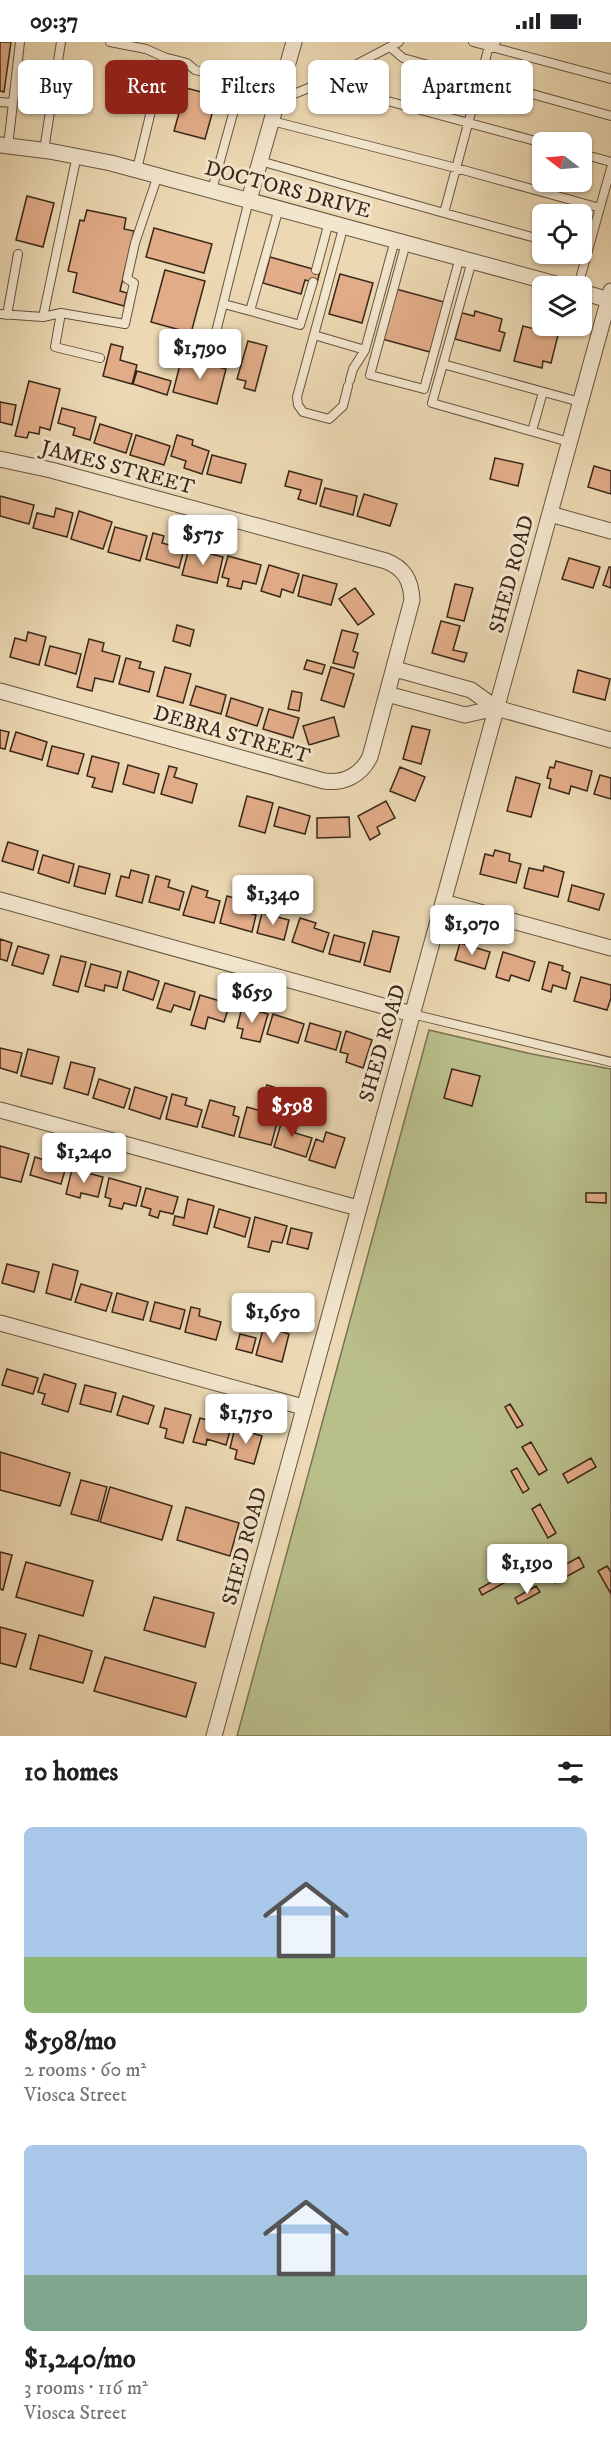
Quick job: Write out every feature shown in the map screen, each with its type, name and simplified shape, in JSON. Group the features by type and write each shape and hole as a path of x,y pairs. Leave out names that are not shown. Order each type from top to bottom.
{"street":[{"path":"289,60 294,42"},
{"path":"249,200 274,114"},
{"name":"DOCTORS DRIVE","path":"2,147 77,155 137,169 532,277"},
{"path":"592,293 610,296"},
{"name":"SHED ROAD","path":"214,1736 580,402 604,344 610,296"},
{"name":"JAMES STREET","path":"0,459 51,470 393,564 405,573 412,590 412,600 391,682"},
{"path":"550,514 611,531"},
{"path":"391,682 465,715 496,708"},
{"path":"391,682 471,690 496,708 611,740"},
{"name":"DEBRA STREET","path":"0,691 333,782 348,779 366,765 391,682"},
{"path":"0,900 412,1014"},
{"path":"443,902 611,948"},
{"path":"0,1110 358,1208"},
{"path":"0,1323 303,1407"}],"lane":[{"path":"2,147 13,103 20,42"},
{"path":"44,150 61,42"},
{"path":"110,42 146,49 187,63 200,71"},
{"path":"473,42 493,44 611,79"},
{"path":"364,60 396,43 403,58 410,60"},
{"path":"487,60 493,44"},
{"path":"137,169 164,57"},
{"path":"533,95 611,116"},
{"path":"0,102 13,103"},
{"path":"389,102 532,140"},
{"path":"212,190 233,114"},
{"path":"444,213 471,114"},
{"path":"272,121 600,208"},
{"path":"43,317 77,155"},
{"path":"592,157 611,162"},
{"path":"260,161 532,237"},
{"path":"592,231 611,168"},
{"path":"18,254 4,314 43,317 61,313 125,324 134,283 127,279 135,243 158,175"},
{"path":"212,348 249,200"},
{"path":"250,311 279,208"},
{"path":"316,270 337,224"},
{"path":"337,224 314,332 297,397 300,410 307,414 329,419 343,406 349,383 365,350 401,241"},
{"path":"401,241 370,375 424,389 466,259"},
{"path":"466,259 432,403 569,442"},
{"path":"300,325 313,282"},
{"path":"224,304 300,325 365,350"},
{"path":"61,313 55,347 100,358"},
{"path":"443,364 580,402"},
{"path":"532,431 543,392"},
{"path":"412,1014 611,1062"}],"green space":[{"path":"429,1030 532,1054 611,1069 611,1736 237,1736"}],"building":[{"path":"0,42 11,42 4,92 0,91"},
{"path":"188,89 200,92 200,114 212,114 205,139 174,131 179,114 188,114"},
{"path":"27,196 54,203 43,247 16,240"},
{"path":"87,210 126,218 124,229 134,231 120,291 127,293 124,306 73,292 77,273 68,271 80,220 84,221"},
{"path":"154,228 212,244 204,273 146,257"},
{"path":"270,257 320,271 317,283 305,280 301,294 263,283"},
{"path":"165,270 205,281 191,333 151,322"},
{"path":"340,274 373,283 362,323 329,314"},
{"path":"396,289 444,302 430,352 382,339"},
{"path":"475,311 502,319 499,331 505,333 500,351 455,339 462,313 474,316"},
{"path":"523,326 532,328 532,336 558,336 551,363 543,361 542,368 514,361"},
{"path":"248,341 267,346 255,391 244,388 246,381 237,379"},
{"path":"111,344 123,347 120,360 137,365 132,384 103,376"},
{"path":"182,357 226,369 217,404 173,392"},
{"path":"137,371 171,381 167,395 133,384"},
{"path":"29,381 60,389 50,430 40,427 39,434 29,432 27,438 15,436"},
{"path":"0,402 16,405 12,425 0,422"},
{"path":"62,408 96,417 90,440 73,435 75,428 58,423"},
{"path":"100,424 132,434 126,453 94,443"},
{"path":"136,435 170,446 164,465 130,455"},
{"path":"177,435 193,440 192,445 209,451 202,474 184,468 186,461 171,456"},
{"path":"212,455 246,464 241,483 207,474"},
{"path":"495,458 523,464 518,486 490,479"},
{"path":"594,466 611,471 611,494 588,487"},
{"path":"289,471 322,480 316,504 298,499 301,490 285,486"},
{"path":"325,488 357,496 353,515 320,506"},
{"path":"364,494 397,504 390,526 357,516"},
{"path":"0,496 34,505 29,524 0,516"},
{"path":"56,508 73,513 67,537 33,528 37,513 54,517"},
{"path":"79,511 112,522 103,549 71,539"},
{"path":"115,527 147,536 140,561 108,552"},
{"path":"153,533 164,536 162,543 184,549 179,568 146,559"},
{"path":"189,548 223,557 217,583 182,575"},
{"path":"228,556 261,565 256,584 243,581 241,589 227,586 229,579 222,577"},
{"path":"569,558 600,567 593,588 562,579"},
{"path":"269,565 299,574 293,593 282,589 280,597 261,591"},
{"path":"609,567 611,567 611,588 603,585"},
{"path":"303,575 337,584 331,605 298,596"},
{"path":"455,584 473,588 464,621 447,617"},
{"path":"355,588 374,614 358,625 339,599"},
{"path":"441,621 460,626 453,650 467,653 464,662 432,653"},
{"path":"177,625 194,630 190,646 173,641"},
{"path":"342,630 358,634 353,651 358,653 354,668 333,663"},
{"path":"28,632 46,637 39,665 10,657 15,638 26,641"},
{"path":"89,639 104,643 102,651 120,656 113,682 95,678 92,691 77,687"},
{"path":"50,646 81,654 76,674 45,665"},
{"path":"126,658 141,662 139,668 154,672 149,692 119,684"},
{"path":"307,660 325,665 322,674 304,669"},
{"path":"165,667 191,674 183,703 157,696"},
{"path":"331,667 354,674 344,707 321,700"},
{"path":"578,670 610,679 605,700 573,692"},
{"path":"196,686 226,695 221,714 190,705"},
{"path":"292,691 302,693 299,711 288,709"},
{"path":"231,698 263,708 257,726 226,716"},
{"path":"269,709 299,718 293,738 263,729"},
{"path":"334,717 339,736 309,745 303,726"},
{"path":"412,726 430,730 421,764 403,759"},
{"path":"0,730 9,732 5,749 0,748"},
{"path":"16,732 47,742 42,760 10,751"},
{"path":"52,746 84,754 78,774 47,766"},
{"path":"92,756 119,763 112,792 92,787 95,778 87,776"},
{"path":"556,761 592,771 587,791 571,786 569,794 549,788 551,779 547,778 550,767 554,768"},
{"path":"128,765 159,774 154,793 123,784"},
{"path":"169,766 177,768 174,777 197,784 192,803 161,794"},
{"path":"400,767 425,777 415,801 390,791"},
{"path":"600,775 611,778 611,799 594,794"},
{"path":"516,777 540,784 531,817 507,811"},
{"path":"247,796 273,803 265,833 239,826"},
{"path":"386,801 395,818 377,827 380,834 370,840 358,816"},
{"path":"279,807 310,816 305,834 274,826"},
{"path":"349,817 350,837 317,838 317,818"},
{"path":"8,842 38,851 33,870 2,861"},
{"path":"495,850 510,854 509,861 521,864 516,883 480,874 485,854 493,856"},
{"path":"43,855 74,864 69,883 38,873"},
{"path":"79,866 110,874 105,894 74,886"},
{"path":"544,866 564,872 558,897 524,888 529,868 543,871"},
{"path":"131,870 149,875 142,903 116,896 121,876 129,878"},
{"path":"156,876 170,880 168,887 184,892 179,910 149,902"},
{"path":"572,885 604,894 599,910 568,901"},
{"path":"192,886 208,891 206,897 220,901 214,923 183,915"},
{"path":"227,896 244,901 241,911 256,915 252,932 220,923"},
{"path":"262,913 289,920 284,940 257,933"},
{"path":"300,918 316,923 314,928 329,933 323,952 292,942"},
{"path":"373,931 399,937 390,972 364,965"},
{"path":"334,935 365,943 360,962 329,954"},
{"path":"0,939 12,943 7,961 0,959"},
{"path":"460,943 490,952 485,969 455,960"},
{"path":"18,946 49,955 43,974 12,965"},
{"path":"503,952 535,962 529,981 511,975 509,981 496,977"},
{"path":"61,956 86,962 78,992 53,985"},
{"path":"549,962 563,966 562,970 570,973 566,989 553,985 551,992 542,989"},
{"path":"91,964 121,972 117,988 105,985 104,991 85,986"},
{"path":"128,971 159,981 153,1000 123,990"},
{"path":"581,977 611,985 611,998 607,1010 574,1001"},
{"path":"165,983 195,992 190,1010 174,1005 171,1012 157,1008"},
{"path":"200,995 230,1004 224,1022 208,1017 205,1029 191,1025"},
{"path":"242,1007 268,1014 260,1042 241,1038 243,1029 237,1028"},
{"path":"273,1014 304,1024 298,1043 267,1034"},
{"path":"310,1023 341,1032 336,1050 305,1041"},
{"path":"346,1031 372,1040 363,1068 346,1062 348,1054 340,1052"},
{"path":"0,1048 22,1053 17,1073 0,1068"},
{"path":"28,1049 59,1057 52,1084 21,1076"},
{"path":"71,1062 95,1068 88,1095 64,1088"},
{"path":"452,1069 480,1076 472,1106 444,1098"},
{"path":"99,1079 130,1089 124,1108 93,1098"},
{"path":"267,1085 286,1091 281,1105 262,1099"},
{"path":"135,1087 167,1097 160,1119 129,1109"},
{"path":"172,1094 187,1098 185,1105 202,1110 197,1127 166,1119"},
{"path":"210,1100 235,1107 233,1115 239,1117 234,1136 202,1127"},
{"path":"247,1107 279,1116 271,1145 239,1137"},
{"path":"284,1114 299,1119 295,1133 312,1138 306,1157 274,1147"},
{"path":"326,1132 345,1138 335,1168 309,1160 316,1139 323,1142"},
{"path":"0,1146 29,1154 21,1182 0,1177"},
{"path":"35,1157 66,1167 61,1184 30,1175"},
{"path":"72,1169 103,1177 98,1197 81,1193 80,1198 66,1194"},
{"path":"109,1178 141,1187 136,1206 124,1203 122,1209 109,1206 111,1199 105,1197"},
{"path":"146,1188 178,1197 173,1214 160,1211 158,1218 149,1215 151,1209 141,1206"},
{"path":"586,1193 606,1193 606,1203 586,1202"},
{"path":"188,1199 214,1206 207,1234 173,1225 175,1216 184,1218"},
{"path":"219,1209 250,1218 245,1237 214,1227"},
{"path":"255,1217 287,1226 282,1243 272,1241 269,1252 248,1247"},
{"path":"291,1228 312,1233 308,1249 287,1244"},
{"path":"7,1264 39,1272 34,1292 2,1283"},
{"path":"53,1264 78,1271 71,1300 46,1293"},
{"path":"81,1284 112,1293 106,1311 75,1302"},
{"path":"117,1293 148,1302 143,1320 112,1312"},
{"path":"272,1298 289,1303 287,1311 270,1306"},
{"path":"155,1302 185,1310 180,1329 150,1321"},
{"path":"191,1307 200,1309 199,1316 221,1322 216,1340 185,1332"},
{"path":"264,1326 289,1334 282,1362 256,1355"},
{"path":"240,1334 256,1338 252,1353 236,1349"},
{"path":"7,1369 38,1378 33,1394 2,1385"},
{"path":"44,1374 76,1384 68,1412 42,1404 45,1394 38,1392"},
{"path":"85,1385 116,1393 111,1412 80,1404"},
{"path":"123,1396 154,1406 148,1424 117,1415"},
{"path":"510,1404 523,1425 517,1428 505,1407"},
{"path":"165,1408 191,1415 183,1443 165,1438 167,1429 160,1427"},
{"path":"200,1418 231,1427 226,1445 207,1439 206,1445 193,1442"},
{"path":"235,1428 262,1436 254,1464 235,1459 237,1450 230,1448"},
{"path":"531,1442 547,1470 539,1475 522,1447"},
{"path":"0,1452 70,1473 60,1506 0,1490"},
{"path":"591,1458 596,1467 568,1483 563,1474"},
{"path":"517,1468 529,1489 523,1493 511,1471"},
{"path":"81,1480 107,1487 98,1521 71,1514"},
{"path":"110,1487 172,1506 162,1540 100,1522"},
{"path":"540,1504 556,1533 548,1538 532,1509"},
{"path":"186,1507 239,1523 230,1556 177,1540"},
{"path":"0,1552 12,1555 3,1590 0,1589"},
{"path":"545,1552 550,1560 521,1577 516,1568"},
{"path":"579,1557 584,1567 555,1583 550,1573"},
{"path":"26,1562 93,1581 83,1616 16,1597"},
{"path":"607,1566 611,1572 611,1594 598,1571"},
{"path":"500,1577 504,1583 482,1595 479,1589"},
{"path":"536,1586 540,1592 518,1604 515,1598"},
{"path":"154,1597 214,1613 205,1647 144,1630"},
{"path":"0,1627 26,1634 16,1667 0,1663"},
{"path":"39,1635 92,1651 83,1683 30,1669"},
{"path":"105,1657 196,1683 186,1717 94,1691"}]}
